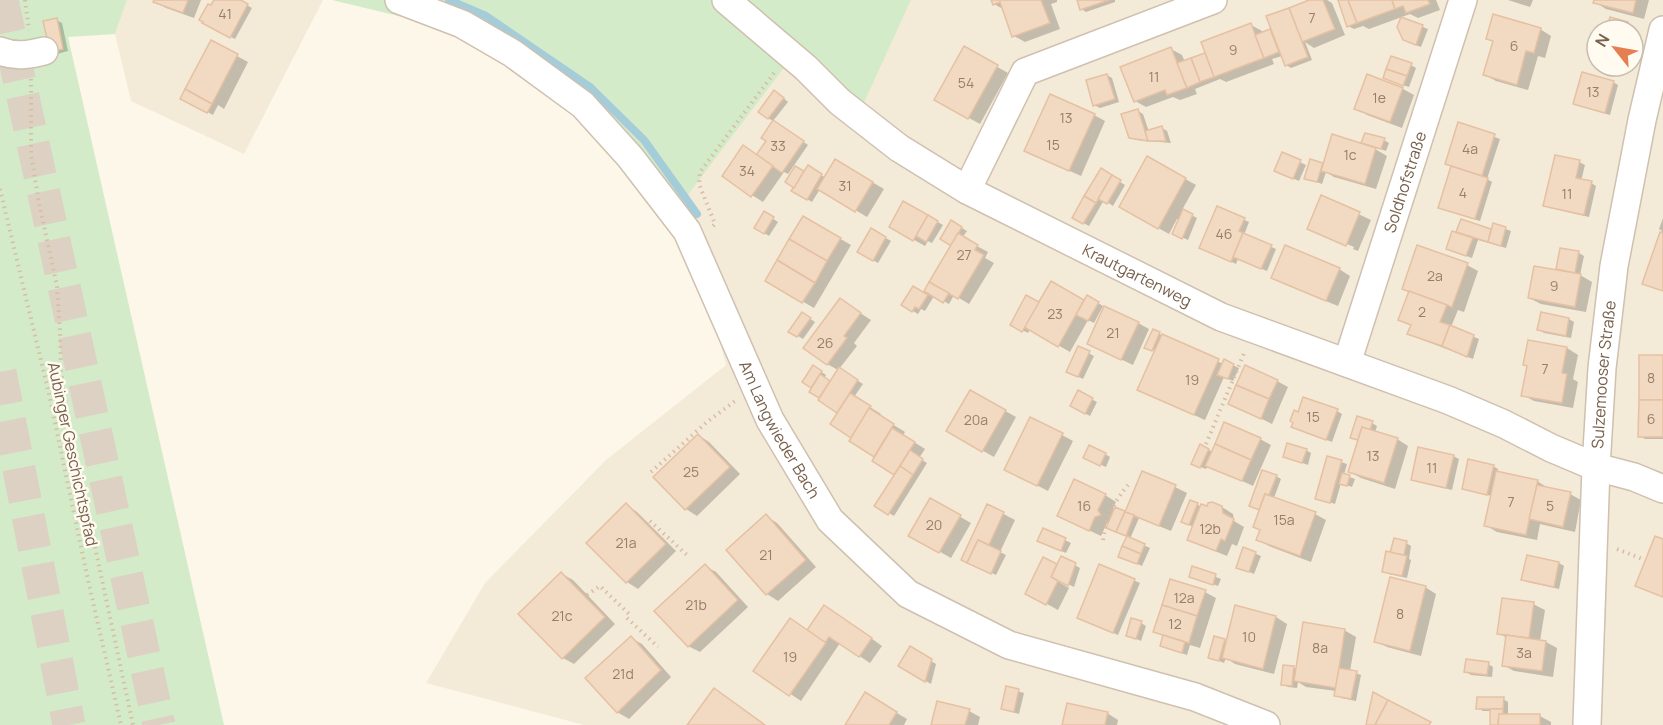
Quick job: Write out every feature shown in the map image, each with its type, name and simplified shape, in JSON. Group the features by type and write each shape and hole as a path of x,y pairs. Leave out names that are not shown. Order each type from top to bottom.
{"street":[{"name":"Am Langwieder Bach","path":"399,0 462,24 512,53 583,105 630,157 687,231 770,420 830,520 908,594 1009,645 1195,697 1266,725"},
{"name":"Krautgartenweg","path":"726,0 806,68 840,102 899,148 967,190 1221,317 1476,412 1596,467 1634,477 1663,489"},
{"path":"967,190 1025,72 1213,0"},
{"name":"Soldhofstraße","path":"1347,363 1463,0"},
{"name":"Sulzemooser Straße","path":"1587,725 1596,467 1602,368 1614,266 1653,122 1663,30"},
{"path":"0,51 10,55 37,52"}],"path":[{"path":"26,0 37,52 31,154 57,286 61,372 70,430 133,725"},
{"path":"692,243 715,224 699,184 700,172 789,53"},
{"name":"Aubinger Geschichtspfad","path":"0,189 49,394 121,725"},
{"path":"1206,444 1254,329"},
{"path":"651,472 707,422 754,386"},
{"path":"1103,540 1104,526 1116,500 1128,485"},
{"path":"650,521 687,555"},
{"path":"587,595 600,586 658,646"}],"shaded area":[{"path":"127,0 323,0 244,154 131,101 115,34"},
{"path":"911,0 1663,0 1663,725 584,725 426,683 485,583 606,460 726,365 711,309 669,220 798,48 862,106"}],"green space":[{"path":"0,0 127,0 115,34 68,37 224,725 0,725"},
{"path":"332,0 911,0 862,107 798,49 669,220 598,135 519,71 436,25"}],"building":[{"path":"154,0 188,0 183,13 153,2"},
{"path":"214,0 241,0 248,4 230,38 199,20 208,4 211,5"},
{"path":"991,0 1041,0 1050,23 1012,37 1000,2 993,5"},
{"path":"1077,0 1109,0 1080,10"},
{"path":"1309,0 1323,0 1335,29 1302,42 1289,8"},
{"path":"1338,0 1348,0 1357,23 1347,27"},
{"path":"1348,0 1392,0 1395,9 1357,23"},
{"path":"1392,0 1428,0 1430,4 1406,13 1403,6 1395,9"},
{"path":"1594,0 1636,0 1633,13 1593,3"},
{"path":"1289,8 1308,57 1285,66 1266,16"},
{"path":"1493,14 1541,28 1534,53 1526,51 1517,85 1483,75 1493,41 1486,39"},
{"path":"1401,17 1423,25 1416,45 1403,40 1397,27"},
{"path":"57,18 63,49 50,52 43,21"},
{"path":"1251,23 1264,58 1214,77 1201,42"},
{"path":"1270,29 1279,52 1264,58 1255,35"},
{"path":"211,40 238,54 212,104 185,89"},
{"path":"964,46 998,65 968,119 934,100"},
{"path":"1171,47 1187,88 1167,95 1165,90 1134,102 1120,67"},
{"path":"1205,53 1214,77 1200,82 1191,58"},
{"path":"1391,56 1412,63 1407,76 1386,69"},
{"path":"1191,58 1200,82 1187,88 1177,63"},
{"path":"1386,69 1407,76 1403,86 1383,78"},
{"path":"1582,72 1585,73 1585,78 1603,78 1614,81 1605,113 1573,104"},
{"path":"1107,74 1115,99 1093,106 1086,80"},
{"path":"1367,74 1403,88 1390,122 1354,109"},
{"path":"185,89 212,104 207,113 180,99"},
{"path":"774,90 784,98 768,119 758,112"},
{"path":"1050,94 1095,114 1069,171 1024,151"},
{"path":"1138,109 1148,141 1129,138 1121,114"},
{"path":"773,120 804,141 782,173 756,155 766,141 761,138"},
{"path":"1458,122 1495,134 1482,176 1445,164"},
{"path":"1162,126 1166,141 1148,141 1145,131"},
{"path":"1365,133 1385,138 1381,149 1361,143"},
{"path":"1332,134 1376,148 1365,184 1321,171"},
{"path":"743,145 773,166 751,197 722,176"},
{"path":"1282,152 1301,160 1293,179 1274,171"},
{"path":"1555,155 1580,160 1576,178 1592,181 1584,215 1543,206"},
{"path":"1147,156 1186,178 1158,229 1119,207"},
{"path":"835,159 873,182 855,212 817,189"},
{"path":"1310,159 1323,163 1317,182 1304,179"},
{"path":"808,165 822,174 807,200 791,191"},
{"path":"795,166 804,171 794,188 785,182"},
{"path":"1451,166 1488,178 1475,219 1438,208"},
{"path":"1101,168 1112,175 1096,203 1084,196"},
{"path":"1112,175 1121,180 1107,204 1098,199"},
{"path":"1321,195 1360,212 1346,246 1307,229"},
{"path":"1084,196 1096,203 1083,224 1072,218"},
{"path":"903,201 928,215 913,241 889,227"},
{"path":"1217,206 1245,218 1239,231 1243,233 1231,262 1199,248"},
{"path":"1183,209 1193,214 1182,239 1172,234"},
{"path":"764,211 774,217 764,234 754,228"},
{"path":"928,215 938,221 926,242 916,236"},
{"path":"803,216 841,238 827,261 789,239"},
{"path":"1461,219 1491,229 1488,242 1456,232"},
{"path":"951,220 962,227 951,246 940,239"},
{"path":"1493,223 1506,227 1501,246 1488,242"},
{"path":"871,228 886,237 873,261 857,252"},
{"path":"1452,231 1473,238 1466,256 1446,249"},
{"path":"1660,232 1663,233 1663,291 1642,284"},
{"path":"958,233 978,245 975,250 984,255 958,299 929,282"},
{"path":"1243,233 1272,245 1261,269 1233,257"},
{"path":"789,239 827,261 815,283 777,260"},
{"path":"1285,245 1340,268 1326,301 1271,278"},
{"path":"1417,245 1468,263 1452,307 1402,289"},
{"path":"1560,248 1579,251 1575,273 1556,269"},
{"path":"777,260 815,283 802,303 765,281"},
{"path":"1534,266 1581,274 1575,307 1528,298"},
{"path":"1051,281 1084,300 1058,347 1024,327"},
{"path":"929,282 949,293 943,303 924,291"},
{"path":"913,286 928,295 919,309 915,307 912,312 901,305"},
{"path":"1409,291 1447,305 1440,322 1450,325 1442,346 1407,334 1411,325 1398,320"},
{"path":"1026,295 1039,302 1022,332 1010,325"},
{"path":"1087,295 1099,302 1088,321 1076,315"},
{"path":"840,298 861,313 844,336 847,338 827,365 803,348"},
{"path":"1104,306 1139,322 1121,360 1087,344"},
{"path":"802,312 811,318 797,337 788,332"},
{"path":"1541,312 1569,318 1566,336 1537,330"},
{"path":"1450,325 1474,335 1467,357 1442,346"},
{"path":"1153,329 1160,332 1152,351 1144,348"},
{"path":"1162,334 1219,359 1194,415 1137,390"},
{"path":"1528,340 1567,347 1562,373 1567,374 1562,403 1521,396 1527,366 1523,365"},
{"path":"1078,346 1090,351 1078,377 1066,372"},
{"path":"1639,355 1663,355 1663,400 1639,400"},
{"path":"1224,359 1234,364 1228,379 1217,375"},
{"path":"813,365 822,371 811,388 802,382"},
{"path":"1245,365 1278,380 1269,399 1236,385"},
{"path":"839,367 858,380 837,413 818,400"},
{"path":"820,374 830,381 819,398 809,392"},
{"path":"1236,385 1269,399 1261,419 1228,404"},
{"path":"970,390 1006,410 982,452 946,431"},
{"path":"1078,390 1093,398 1085,414 1070,406"},
{"path":"850,393 871,406 851,438 830,424"},
{"path":"1303,397 1338,409 1326,440 1291,427 1293,423 1290,421 1294,410 1298,412"},
{"path":"1639,400 1663,400 1663,437 1638,437"},
{"path":"869,408 894,424 874,457 849,441"},
{"path":"1357,416 1373,421 1370,430 1362,427 1358,440 1350,438"},
{"path":"1030,417 1063,433 1037,486 1004,470"},
{"path":"1224,422 1261,438 1251,460 1215,444"},
{"path":"1362,427 1398,438 1384,483 1348,472"},
{"path":"892,428 915,442 894,475 872,461"},
{"path":"698,434 730,467 685,510 653,477"},
{"path":"1287,443 1307,449 1302,463 1283,457"},
{"path":"1200,444 1209,449 1200,468 1191,464"},
{"path":"1215,444 1251,460 1242,481 1205,466"},
{"path":"1089,445 1106,453 1100,466 1083,458"},
{"path":"1418,447 1454,455 1446,488 1411,480"},
{"path":"910,450 923,459 913,475 900,466"},
{"path":"1327,456 1342,460 1330,503 1315,499"},
{"path":"1468,459 1494,465 1487,495 1462,489"},
{"path":"900,466 913,475 888,515 874,506"},
{"path":"1262,470 1277,475 1269,495 1265,494 1259,510 1249,506"},
{"path":"1142,471 1176,485 1159,526 1125,512"},
{"path":"1496,471 1538,480 1526,535 1484,526"},
{"path":"1342,473 1350,475 1347,486 1339,484"},
{"path":"1074,479 1106,494 1098,510 1101,515 1095,517 1089,531 1057,516"},
{"path":"1537,485 1571,492 1563,527 1529,519"},
{"path":"1265,494 1316,512 1300,556 1256,540 1260,530 1253,527"},
{"path":"930,498 961,515 939,553 908,536"},
{"path":"1190,500 1198,503 1189,525 1181,522"},
{"path":"1212,502 1222,506 1223,513 1234,519 1225,541 1221,539 1216,551 1187,540 1201,504 1207,506"},
{"path":"626,503 666,544 626,583 586,543"},
{"path":"987,504 1004,512 989,545 978,540 967,563 961,560"},
{"path":"1115,507 1125,511 1116,532 1106,528"},
{"path":"1125,512 1134,515 1126,536 1116,532"},
{"path":"766,514 806,560 766,595 726,550"},
{"path":"1043,528 1066,538 1061,551 1037,541"},
{"path":"1127,536 1145,544 1141,554 1122,546"},
{"path":"1655,536 1663,539 1663,597 1635,586"},
{"path":"1394,538 1407,541 1404,555 1390,553"},
{"path":"978,540 1001,551 991,574 967,563"},
{"path":"1122,546 1141,554 1137,564 1118,557"},
{"path":"1243,547 1256,552 1249,572 1236,568"},
{"path":"1386,551 1407,556 1402,576 1382,572"},
{"path":"1527,555 1559,562 1554,587 1521,580"},
{"path":"1061,556 1076,563 1068,586 1051,577"},
{"path":"1043,557 1057,564 1051,577 1058,581 1046,605 1025,594"},
{"path":"705,564 738,600 688,647 654,611"},
{"path":"1099,564 1135,579 1113,633 1077,618"},
{"path":"1192,566 1216,574 1213,585 1189,577"},
{"path":"561,572 605,617 562,659 518,614"},
{"path":"1390,577 1426,586 1410,651 1374,642"},
{"path":"1170,579 1206,590 1197,616 1162,605"},
{"path":"1502,598 1534,602 1529,638 1497,634"},
{"path":"824,605 872,638 859,657 829,637 825,643 807,630"},
{"path":"1162,605 1197,616 1189,643 1153,632"},
{"path":"1235,605 1276,616 1263,669 1222,658"},
{"path":"790,618 826,643 789,696 753,671"},
{"path":"1131,618 1142,621 1136,639 1126,636"},
{"path":"1303,622 1345,629 1336,688 1294,681"},
{"path":"1163,635 1185,642 1182,653 1160,646"},
{"path":"1506,635 1546,641 1542,671 1502,666"},
{"path":"631,636 661,670 617,713 585,678"},
{"path":"1214,636 1225,639 1219,661 1208,658"},
{"path":"910,646 932,659 925,682 898,666"},
{"path":"1466,659 1489,662 1487,675 1464,672"},
{"path":"1283,665 1294,666 1292,686 1281,685"},
{"path":"1339,668 1357,671 1351,699 1334,696"},
{"path":"1006,686 1019,689 1014,712 1001,709"},
{"path":"714,688 765,725 687,725"},
{"path":"865,692 897,712 889,725 845,725"},
{"path":"1373,692 1388,700 1375,725 1366,725"},
{"path":"1477,697 1504,697 1503,709 1476,709"},
{"path":"1388,700 1431,722 1429,725 1375,725"},
{"path":"937,701 970,709 965,725 931,725"},
{"path":"1067,703 1108,712 1105,725 1062,725"},
{"path":"1490,709 1503,709 1503,714 1499,714 1498,725 1490,725"},
{"path":"1499,714 1540,714 1540,725 1498,725"}],"waterway":[{"path":"449,0 486,16 590,87 644,140 697,214"}],"tunnel":[{"path":"2,0 159,725"},
{"path":"0,372 69,725"}]}
